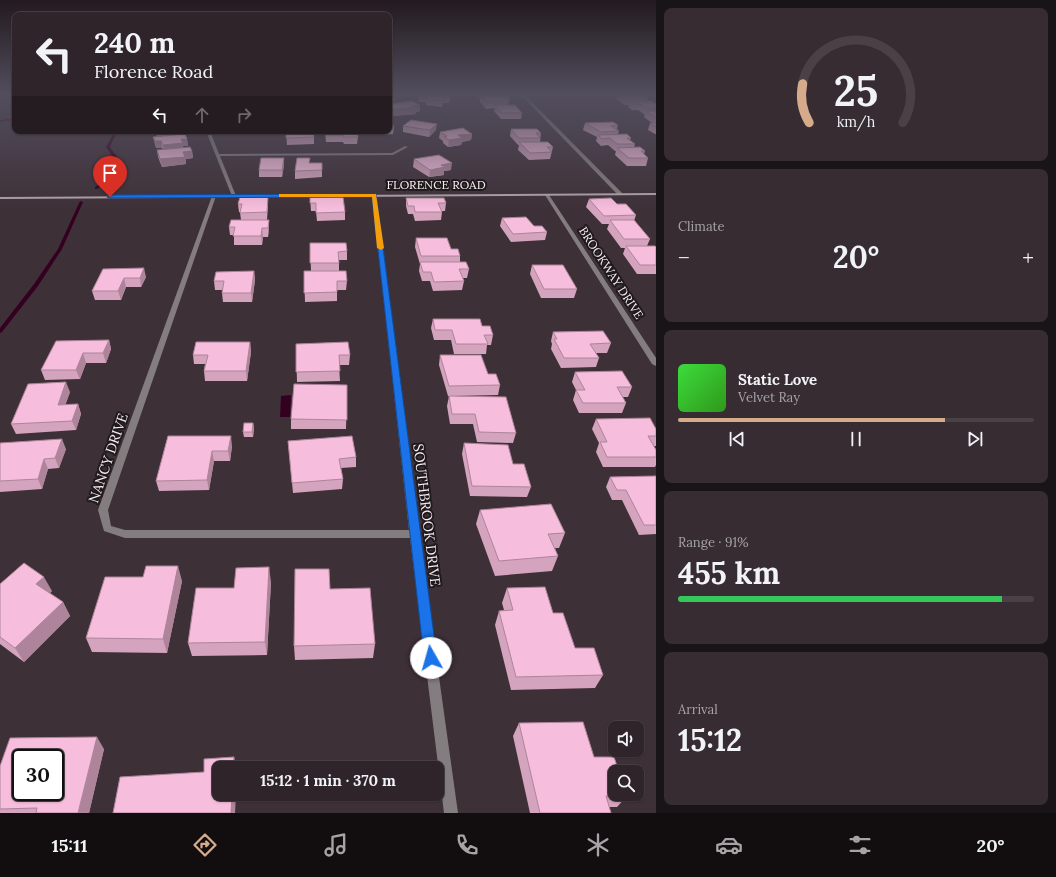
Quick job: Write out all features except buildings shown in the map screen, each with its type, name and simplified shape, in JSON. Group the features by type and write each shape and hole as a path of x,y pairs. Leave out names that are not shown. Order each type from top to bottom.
{"street":[{"path":"561,133 620,194"},
{"path":"209,134 234,196"},
{"path":"218,155 393,154 406,148"},
{"name":"FLORENCE ROAD","path":"0,198 656,194"},
{"name":"SOUTHBROOK DRIVE","path":"374,195 414,534 451,813"},
{"name":"BROOKWAY DRIVE","path":"547,195 656,364"},
{"name":"NANCY DRIVE","path":"214,196 103,510 107,528 125,534 414,534"}],"shaded area":[{"path":"291,395 290,417 280,417 281,396"}],"waterway":[{"path":"96,188 118,174 115,157 108,147 114,134"},
{"path":"0,331 36,285 60,249 81,202"}],"slow traffic":[{"path":"281,196 374,195 381,248"}],"route":[{"path":"110,197 374,195 414,534 431,658"}]}
